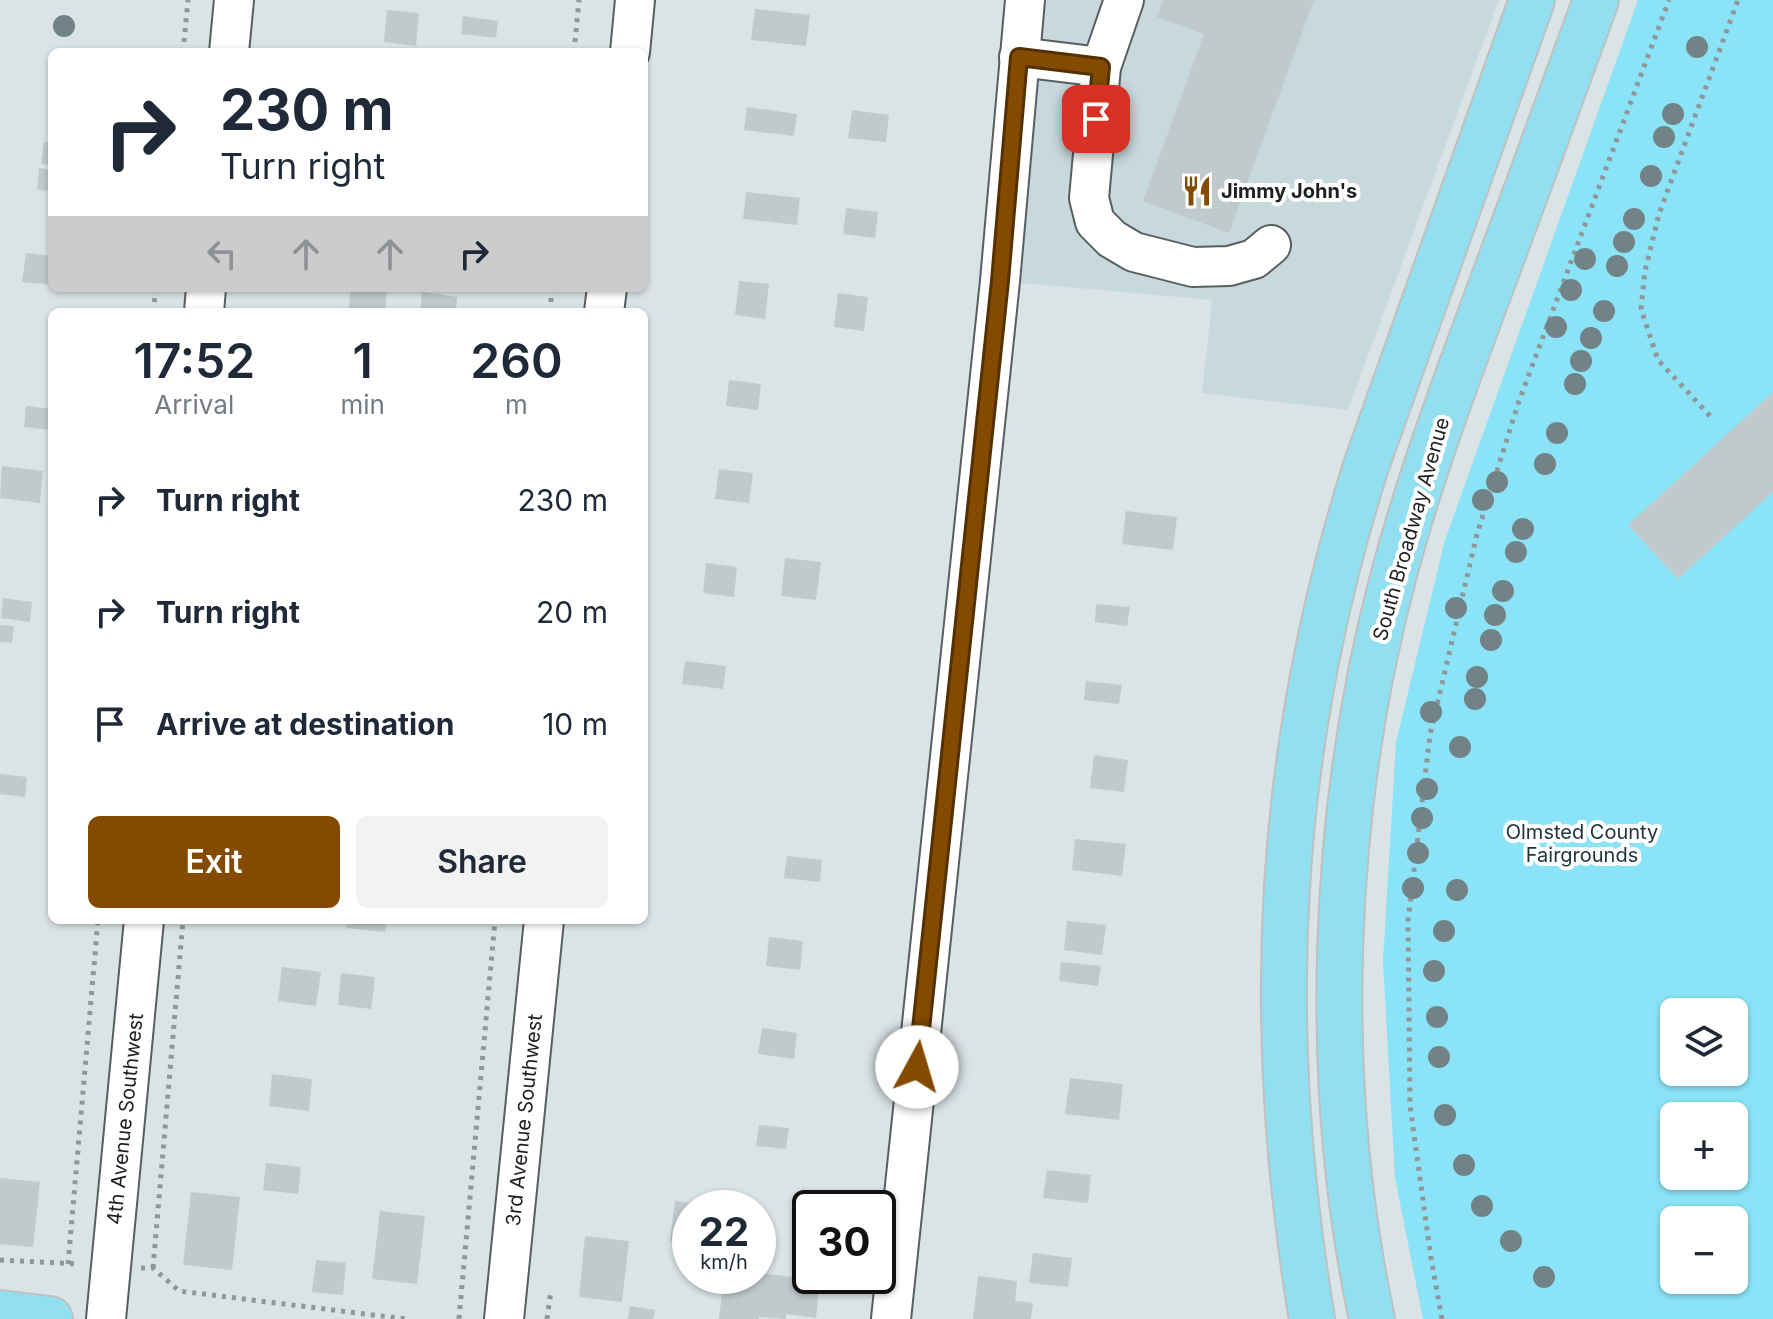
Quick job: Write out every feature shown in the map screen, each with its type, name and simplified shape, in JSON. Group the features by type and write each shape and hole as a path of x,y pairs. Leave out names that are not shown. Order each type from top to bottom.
{"main road":[{"path":"1312,1319 1300,1248 1289,1148 1283,1028 1283,945 1294,798 1313,671 1344,536 1366,466 1532,0"},
{"name":"South Broadway Avenue","path":"1372,1319 1352,1213 1341,1044 1341,948 1346,861 1361,726 1375,653 1418,490 1596,0"},
{"path":"0,1313 50,1319"}],"street":[{"path":"229,48 234,0"},
{"path":"630,48 635,0"},
{"path":"891,1319 1000,281 1025,0"},
{"path":"1124,0 1101,67 1089,198 1095,222 1112,239 1134,252 1193,267 1229,266 1254,259 1271,245"},
{"path":"1019,57 1101,67"},
{"name":"4th Avenue Southwest","path":"106,1319 144,924"},
{"name":"3rd Avenue Southwest","path":"504,1319 544,924"}],"path":[{"path":"183,48 188,0"},
{"path":"574,48 579,0"},
{"path":"1442,1319 1410,1106 1408,921 1430,735 1477,534 1519,401 1669,0"},
{"path":"1710,416 1658,360 1641,309 1645,271 1659,214 1738,0"},
{"path":"0,1260 68,1264 98,924"},
{"path":"183,924 153,1268 179,1291 406,1319"},
{"path":"459,1319 495,924"},
{"path":"547,1319 551,1290"}],"shaded area":[{"path":"1027,0 1499,0 1348,410 1202,393 1212,300 1000,281"}],"green space":[{"name":"Olmsted County Fairgrounds","path":"1638,0 1773,0 1773,1319 1423,1319 1395,1178 1383,961 1396,742 1445,540"}],"building":[{"path":"1163,0 1314,0 1229,233 1143,201 1204,34 1157,17"},
{"path":"755,9 810,15 806,46 751,40"},
{"path":"387,10 419,13 416,46 384,42"},
{"path":"463,16 498,21 496,38 461,34"},
{"path":"747,107 797,114 794,136 744,130"},
{"path":"852,110 889,115 886,142 848,138"},
{"path":"44,142 48,142 48,165 41,164"},
{"path":"39,168 48,169 48,191 37,190"},
{"path":"746,192 800,198 797,225 743,219"},
{"path":"846,208 878,212 875,238 843,234"},
{"path":"26,253 48,256 48,285 22,282"},
{"path":"739,281 769,284 765,319 735,315"},
{"path":"350,292 387,292 385,308 348,308"},
{"path":"422,292 457,297 456,308 420,308"},
{"path":"838,293 868,297 864,331 834,327"},
{"path":"729,380 761,384 758,410 726,406"},
{"path":"1773,392 1773,492 1678,579 1628,525"},
{"path":"26,406 48,409 48,430 24,427"},
{"path":"2,466 43,471 40,503 0,498"},
{"path":"719,469 753,473 749,503 715,499"},
{"path":"1126,511 1177,517 1173,550 1122,544"},
{"path":"785,558 821,562 816,600 781,596"},
{"path":"706,563 737,567 734,597 703,593"},
{"path":"3,598 32,602 30,622 1,618"},
{"path":"1096,604 1130,607 1127,626 1095,622"},
{"path":"0,625 14,626 12,643 0,642"},
{"path":"685,661 726,666 723,689 682,684"},
{"path":"1086,681 1122,685 1119,704 1084,700"},
{"path":"1094,755 1128,760 1124,792 1090,788"},
{"path":"0,774 27,777 25,797 0,794"},
{"path":"1075,839 1126,844 1122,876 1072,870"},
{"path":"787,856 822,860 820,882 784,878"},
{"path":"1067,921 1106,925 1102,955 1064,950"},
{"path":"346,924 386,924 385,932 346,928"},
{"path":"769,937 803,941 800,970 766,966"},
{"path":"1061,962 1101,966 1098,986 1059,981"},
{"path":"282,967 321,972 316,1006 278,1001"},
{"path":"341,973 375,977 371,1009 338,1005"},
{"path":"762,1028 797,1033 794,1059 758,1054"},
{"path":"272,1074 312,1079 309,1111 269,1106"},
{"path":"1070,1078 1123,1084 1119,1120 1065,1114"},
{"path":"759,1125 789,1128 786,1149 756,1146"},
{"path":"266,1163 301,1167 298,1194 263,1190"},
{"path":"1047,1170 1091,1175 1088,1203 1043,1198"},
{"path":"0,1178 40,1182 33,1247 0,1244"},
{"path":"191,1192 240,1197 232,1270 183,1265"},
{"path":"380,1211 425,1216 417,1284 372,1279"},
{"path":"585,1236 629,1241 622,1302 579,1297"},
{"path":"1033,1253 1072,1258 1068,1287 1029,1283"},
{"path":"316,1260 346,1263 343,1295 312,1292"},
{"path":"776,1275 792,1277 792,1294 819,1294 816,1318 786,1314 786,1319 719,1319 722,1294 776,1294"},
{"path":"978,1276 1017,1281 1015,1301 1033,1303 1031,1319 973,1319"},
{"path":"630,1306 655,1310 653,1319 628,1319"}],"place":[{"name":"Jimmy John's","path":"1197,191"}],"route":[{"path":"917,1067 1000,281 1019,57 1101,67 1096,119"}]}
